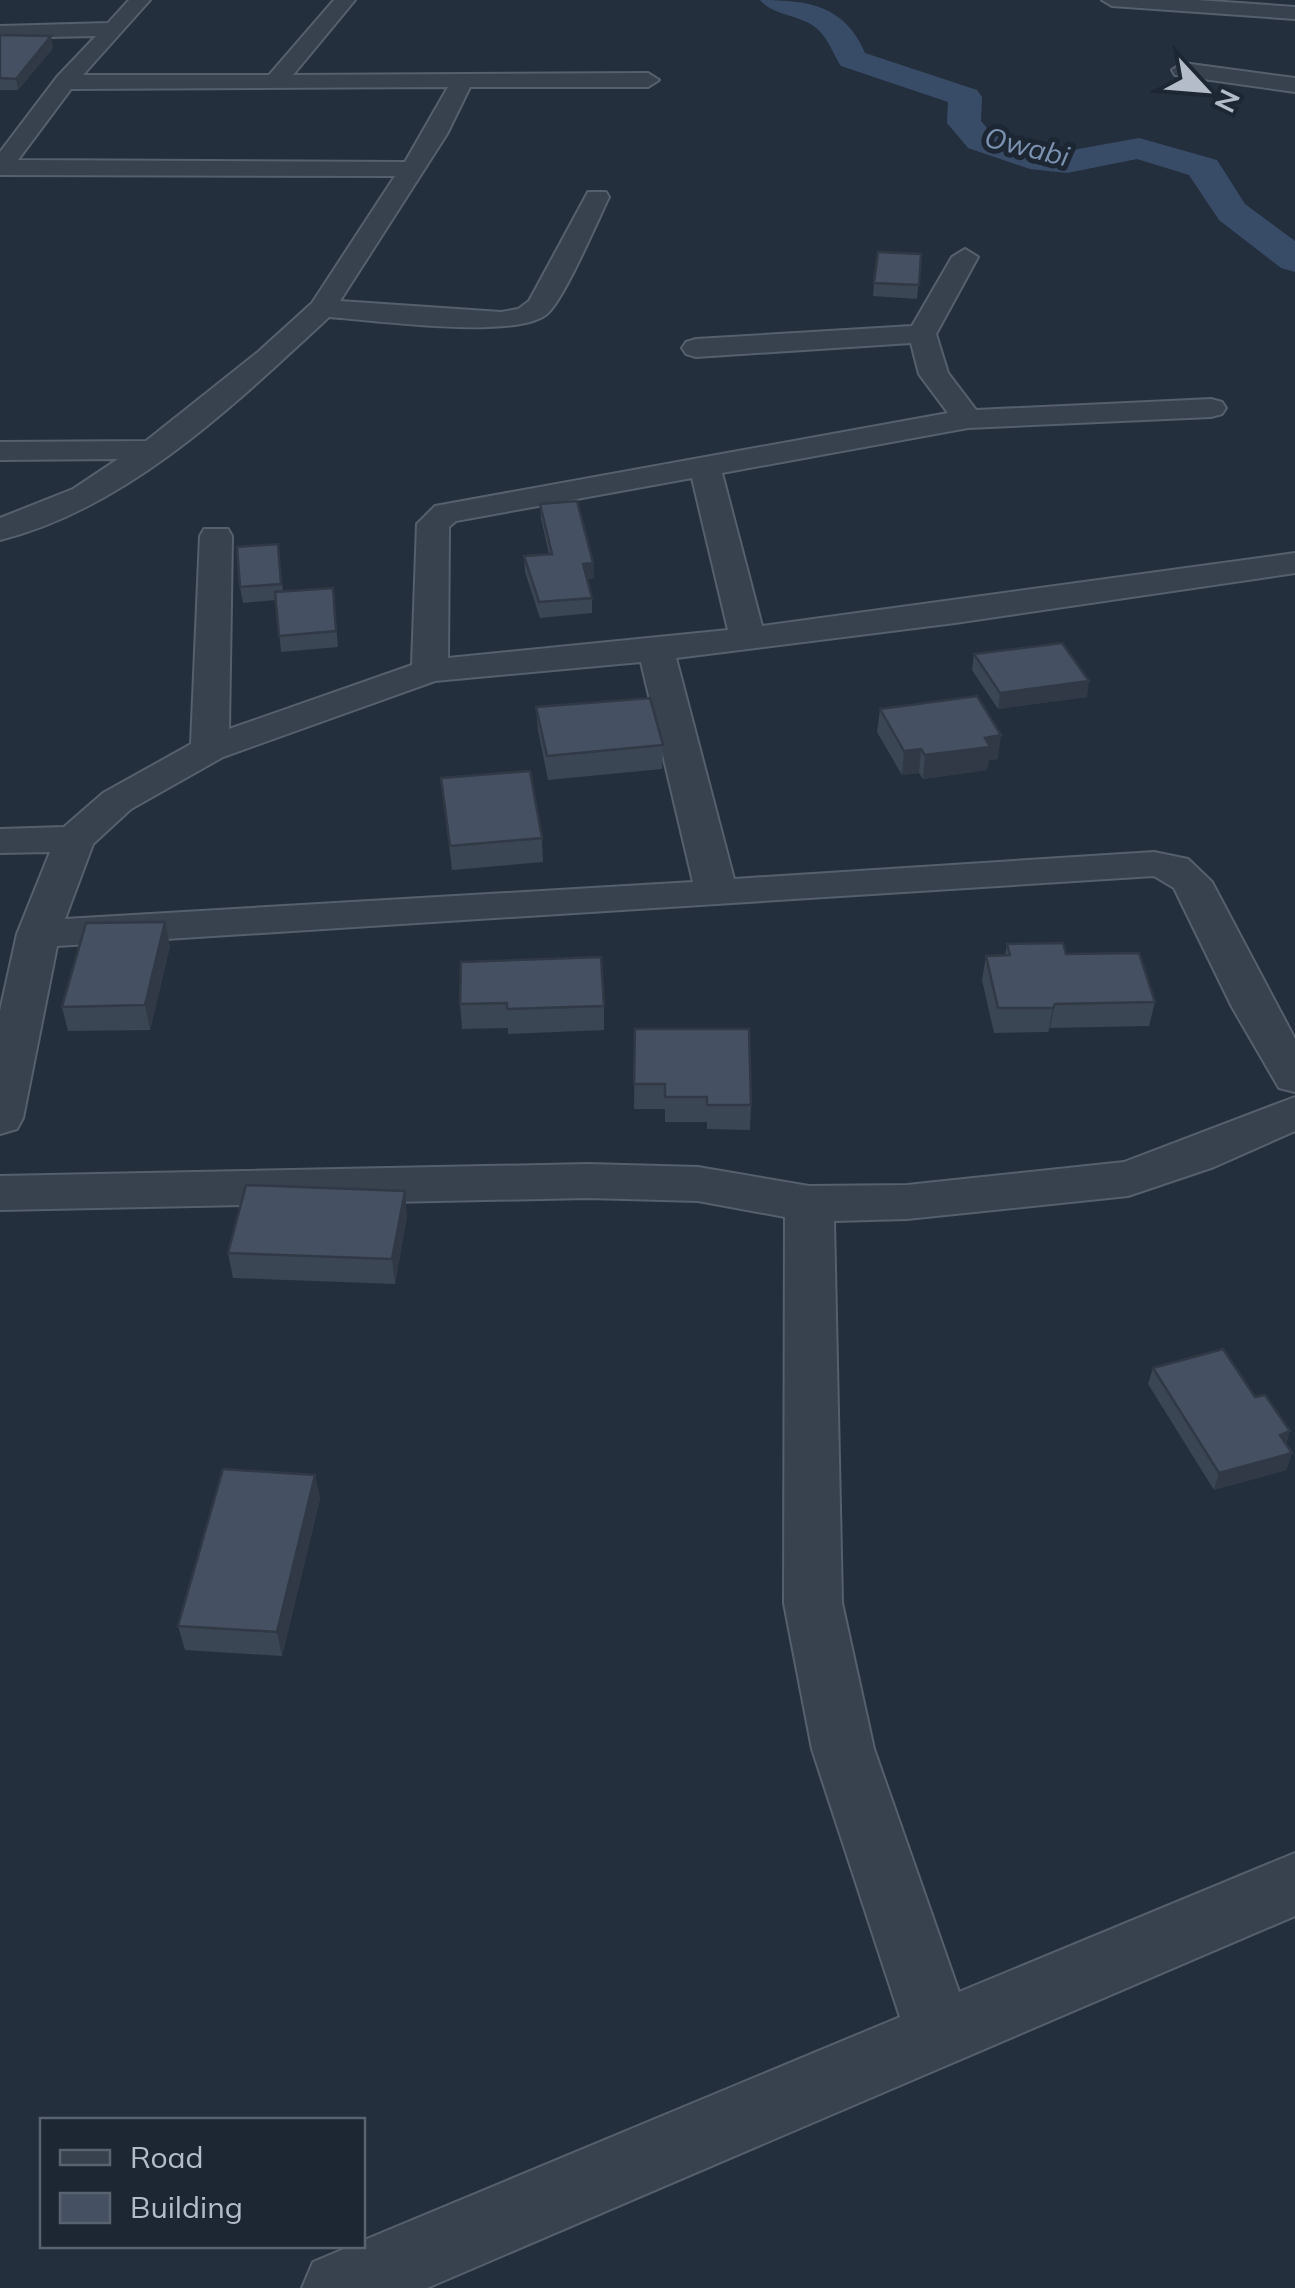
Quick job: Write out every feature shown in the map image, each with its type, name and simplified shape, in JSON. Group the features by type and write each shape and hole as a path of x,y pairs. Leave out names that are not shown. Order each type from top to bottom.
{"street":[{"path":"1,168 66,82 140,0"},
{"path":"276,82 345,0"},
{"path":"1112,0 1295,13"},
{"path":"0,32 112,30"},
{"path":"1183,70 1295,86"},
{"path":"0,530 84,496 154,450 268,358 322,308 413,169 462,80"},
{"path":"66,82 648,80"},
{"path":"1,168 413,169"},
{"path":"322,308 501,320 526,316 540,306 597,197"},
{"path":"966,257 922,334 934,374 968,420"},
{"path":"696,348 922,334"},
{"path":"430,672 433,524 455,510 968,420 1211,408"},
{"path":"0,451 154,450"},
{"path":"705,466 748,639"},
{"path":"210,749 216,536"},
{"path":"0,1118 38,934 74,839 117,802 210,749 430,672 656,650 955,613 1295,562"},
{"path":"656,650 716,890"},
{"path":"0,841 74,839"},
{"path":"38,934 1154,864 1174,868 1190,882 1295,1077"},
{"path":"0,1193 588,1181 698,1184 809,1204 907,1202 1128,1179 1197,1155 1295,1113"},
{"path":"809,1204 813,1603 842,1749 940,2035"},
{"path":"339,2288 1295,1884"}],"building":[{"path":"0,35 51,36 16,79 0,78"},
{"path":"878,252 921,254 919,285 874,283"},
{"path":"577,501 593,563 583,564 592,598 539,602 524,556 552,554 540,504"},
{"path":"278,544 281,584 240,587 237,547"},
{"path":"333,588 336,631 279,636 275,592"},
{"path":"1062,643 1089,681 1000,693 974,654"},
{"path":"977,696 1001,735 985,738 990,747 925,755 921,749 904,751 880,709"},
{"path":"650,698 663,745 547,756 536,707"},
{"path":"530,771 542,838 450,846 441,778"},
{"path":"165,922 145,1005 62,1007 86,923"},
{"path":"1063,943 1066,954 1139,953 1155,1002 998,1008 986,956 1010,955 1007,944"},
{"path":"601,957 604,1006 507,1009 507,1003 460,1004 461,962"},
{"path":"635,1029 749,1029 751,1105 707,1105 707,1097 665,1097 665,1084 634,1084"},
{"path":"246,1185 405,1191 392,1259 228,1253"},
{"path":"1223,1349 1255,1397 1265,1395 1290,1431 1280,1435 1292,1453 1219,1473 1153,1368"},
{"path":"223,1469 315,1475 277,1632 178,1626"}],"waterway":[{"name":"Owabi","path":"775,0 813,13 832,25 852,59 965,97 964,123 980,141 1030,158 1067,162 1139,148 1204,168 1232,212 1295,260"}]}
